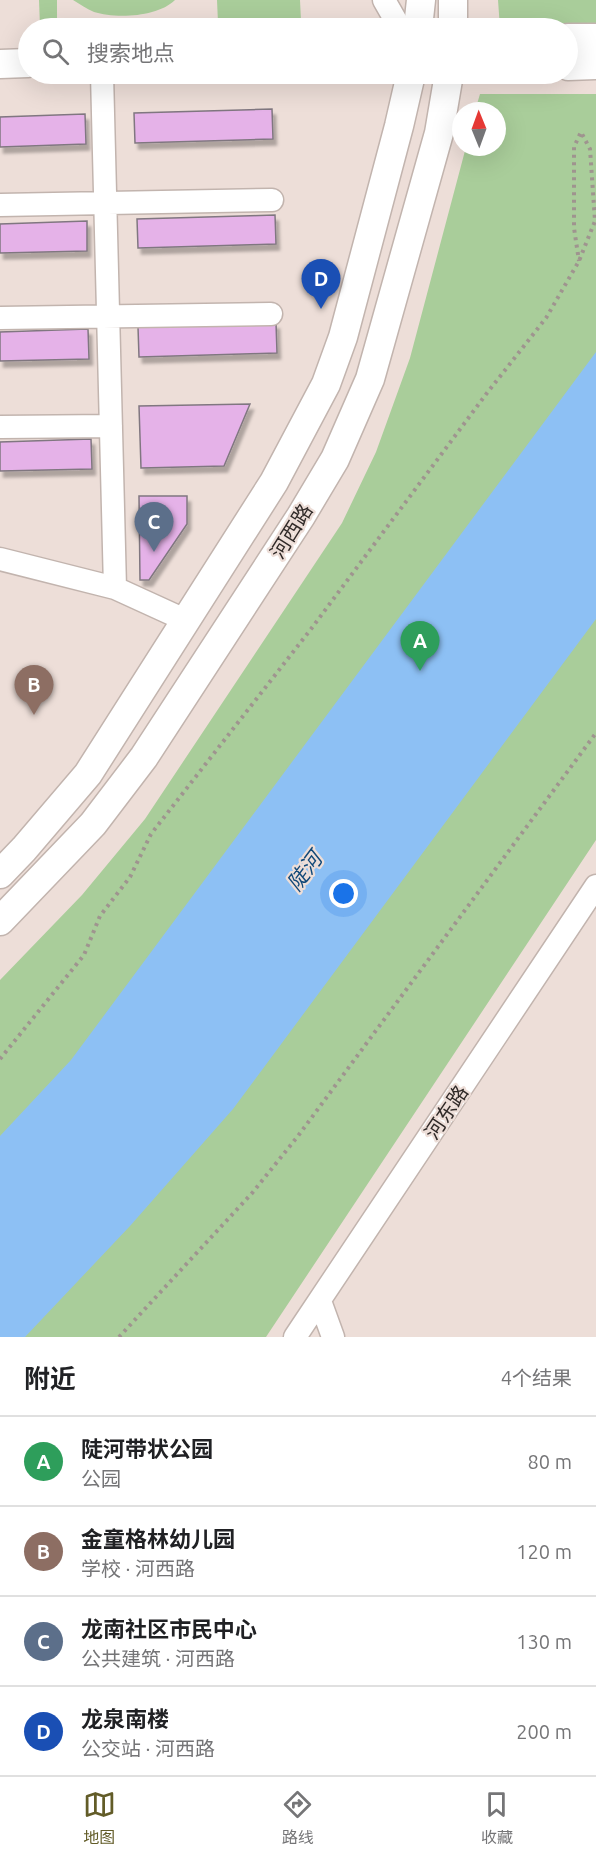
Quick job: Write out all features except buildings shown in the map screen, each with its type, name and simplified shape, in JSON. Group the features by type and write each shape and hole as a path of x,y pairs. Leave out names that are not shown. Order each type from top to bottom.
{"main road":[{"path":"419,18 421,0"},
{"path":"453,0 453,18"},
{"path":"578,38 596,38"},
{"path":"0,64 18,63"},
{"path":"578,66 596,66"},
{"name":"河西路","path":"0,874 12,849 88,774 274,482 326,384 343,337 409,84"},
{"name":"河西路","path":"0,921 93,824 144,757 301,516 335,459 370,379 439,134 447,84"}],"street":[{"path":"384,0 394,18"},
{"path":"102,84 115,588"},
{"path":"0,205 272,200"},
{"path":"0,318 271,314"},
{"path":"0,427 111,426"},
{"path":"0,560 115,588 185,620"},
{"name":"河东路","path":"295,1337 596,886"},
{"path":"320,1301 333,1337"}],"path":[{"path":"0,1059 84,955 100,916 130,877 151,834 311,629 487,393 546,318 579,261 594,221 590,149 581,132 574,147 573,228 579,261"},
{"path":"119,1337 253,1192 298,1136 596,733"}],"green space":[{"path":"39,0 57,0 57,18 40,18"},
{"path":"73,0 175,0 158,10 125,16 94,12"},
{"path":"217,0 300,0 301,18 218,18"},
{"path":"498,0 596,0 596,42 578,33 578,18 499,18"},
{"path":"480,94 596,94 596,840 266,1337 0,1337 0,980 82,895 145,819 342,523 376,452 410,358 464,156 506,156 506,102 478,102"}],"water":[{"name":"陡河","path":"596,352 596,619 233,1109 130,1226 25,1337 0,1337 0,1136 71,1060"}],"place":[{"name":"龙泉南楼","path":"321,309"},
{"name":"龙南社区市民中心","path":"154,552"},
{"name":"陡河带状公园","path":"420,671"},
{"name":"金童格林幼儿园","path":"34,715"}]}
